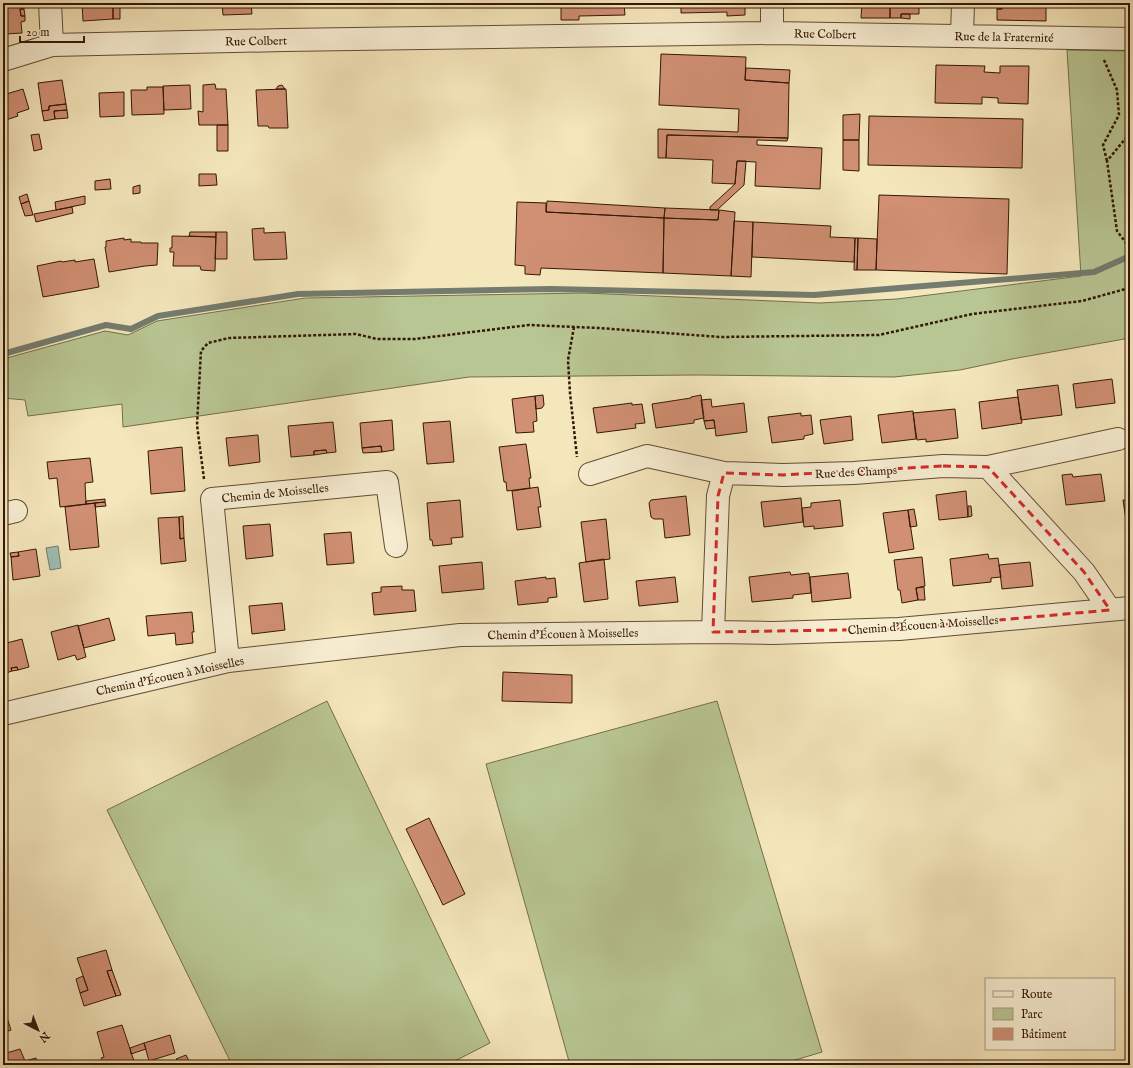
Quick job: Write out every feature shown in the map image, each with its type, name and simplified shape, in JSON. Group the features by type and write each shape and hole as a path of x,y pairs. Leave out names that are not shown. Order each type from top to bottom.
{"street":[{"path":"50,3 52,45"},
{"path":"772,3 772,33"},
{"path":"962,36 963,3"},
{"name":"Rue Colbert","path":"3,60 52,45 772,33 878,35"},
{"name":"Rue de la Fraternité","path":"878,35 1130,39"},
{"name":"Rue des Champs","path":"590,474 647,456 724,474 791,475 854,473 943,466 988,467 1118,439"},
{"path":"988,467 1120,609"},
{"path":"713,632 718,496 724,474"},
{"name":"Chemin de Moisselles","path":"228,661 212,499 386,482 396,546"},
{"name":"Chemin d'Écouen à Moisselles","path":"3,714 228,661 460,635 713,632 773,633 899,629 1120,609"}],"path":[{"path":"1096,38 1117,90 1119,115 1103,145 1107,161 1117,231 1130,248"},
{"path":"1107,161 1130,132"},
{"path":"212,499 206,490 197,425 201,351 208,343 229,338 356,334 377,339 415,339 529,325 720,337 879,335 972,314 1082,301 1129,288 1130,285"},
{"path":"574,327 568,360 570,392 578,462 590,474"}],"highlighted area":[{"path":"943,466 988,467 1084,572 1110,610 899,629 713,632 718,496 724,473 783,475"}],"green space":[{"path":"1067,50 1130,51 1130,338 960,370 894,377 697,375 469,377 123,427 122,404 28,416 25,400 3,398 3,359 105,331 128,335 157,321 305,298 584,293 820,303 897,299 1081,276"},
{"path":"327,701 490,1043 447,1065 232,1065 107,810"},
{"path":"717,701 822,1052 779,1065 570,1065 486,764"}],"water":[{"path":"58,546 61,568 50,570 46,548"}],"building":[{"path":"3,3 24,3 24,9 20,9 21,16 25,16 25,21 21,22 22,33 5,34"},
{"path":"82,3 120,3 120,7 113,7 113,19 83,21"},
{"path":"222,3 251,3 252,14 223,15"},
{"path":"555,3 631,4 624,4 625,15 579,16 579,20 561,20 561,6 555,6"},
{"path":"681,3 745,3 745,15 727,16 727,12 681,13"},
{"path":"862,3 890,3 890,18 861,18"},
{"path":"890,3 919,3 919,14 901,14 901,18 890,18"},
{"path":"919,3 930,3 930,5 919,5"},
{"path":"994,3 1002,3 1002,9 997,9 997,4"},
{"path":"1002,3 1046,3 1046,21 997,20 997,9 1002,9"},
{"path":"113,7 120,7 120,19 113,19"},
{"path":"20,9 24,9 25,16 21,16"},
{"path":"901,14 910,14 910,19 901,18"},
{"path":"661,54 746,57 745,80 789,83 788,138 667,135 666,158 658,158 658,129 738,132 739,109 659,105"},
{"path":"936,65 985,66 984,72 1000,73 1000,66 1029,66 1028,104 998,103 998,98 982,97 982,104 935,103"},
{"path":"746,68 790,70 789,83 745,80"},
{"path":"62,80 66,104 49,106 49,110 42,111 38,83"},
{"path":"215,84 216,89 226,89 228,125 199,125 198,111 203,112 203,85"},
{"path":"190,85 191,109 164,110 163,86"},
{"path":"282,85 285,89 276,89 278,86"},
{"path":"147,87 163,87 164,114 132,115 131,90 147,90"},
{"path":"23,89 29,109 17,113 18,116 3,121 3,95"},
{"path":"286,89 288,128 269,128 268,126 258,126 256,90"},
{"path":"124,92 124,116 100,117 99,93"},
{"path":"66,104 67,110 54,111 55,119 44,121 42,111 49,110 49,106"},
{"path":"67,110 68,118 55,119 54,111"},
{"path":"860,114 859,140 843,140 843,115"},
{"path":"869,116 1023,119 1022,168 868,165"},
{"path":"217,125 228,125 228,151 217,151"},
{"path":"39,134 42,149 34,151 31,135"},
{"path":"667,135 788,138 787,141 757,140 757,145 822,148 820,189 755,186 756,162 737,161 735,184 712,183 713,160 666,158"},
{"path":"843,140 859,140 859,171 843,170"},
{"path":"737,161 746,161 744,185 717,210 710,210 710,207 735,184"},
{"path":"199,174 216,174 217,185 199,186"},
{"path":"110,179 111,189 95,190 95,181"},
{"path":"140,185 140,193 133,194 133,187"},
{"path":"27,194 29,201 21,204 19,197"},
{"path":"879,195 1009,199 1007,274 876,270"},
{"path":"85,196 85,204 56,210 55,202"},
{"path":"29,201 33,215 25,216 21,204"},
{"path":"547,201 665,208 664,218 546,212"},
{"path":"517,202 546,203 546,212 664,218 663,273 541,268 540,275 525,274 525,266 515,265"},
{"path":"72,207 73,213 36,222 34,214"},
{"path":"665,208 719,210 718,220 664,218"},
{"path":"719,210 735,212 731,276 663,273 664,218 718,220"},
{"path":"734,221 753,222 751,277 731,276"},
{"path":"753,222 831,226 830,237 855,238 854,262 752,257"},
{"path":"264,228 264,233 285,232 287,259 254,260 252,229"},
{"path":"190,232 216,232 216,237 189,236"},
{"path":"216,232 227,232 227,259 215,259"},
{"path":"172,236 216,237 215,271 201,270 200,266 173,266 174,252 170,252 170,248 172,248"},
{"path":"124,238 124,240 131,239 131,242 158,243 157,265 109,272 105,247 106,241"},
{"path":"855,238 858,238 857,270 854,270"},
{"path":"858,238 877,239 876,270 857,270"},
{"path":"94,259 99,287 43,297 37,266 61,261 75,260 75,262"},
{"path":"1112,379 1115,403 1076,408 1073,384"},
{"path":"1058,385 1062,415 1021,420 1017,390"},
{"path":"543,395 544,405 542,408 536,409 535,396"},
{"path":"701,395 704,418 694,420 694,423 656,428 652,404"},
{"path":"535,396 537,421 533,422 534,432 516,433 512,399"},
{"path":"1018,397 1022,423 982,429 979,402"},
{"path":"711,399 712,407 744,403 747,432 716,436 714,420 704,421 701,400"},
{"path":"632,403 632,405 642,404 645,423 635,424 636,428 597,433 593,408"},
{"path":"955,409 958,438 926,442 926,439 917,440 913,413"},
{"path":"913,411 916,439 882,443 878,415"},
{"path":"801,413 801,416 811,415 813,434 804,436 804,439 772,443 768,417"},
{"path":"851,416 853,440 824,444 820,420"},
{"path":"392,420 394,450 382,452 381,446 362,448 360,423"},
{"path":"714,420 715,428 706,429 704,421"},
{"path":"450,421 454,462 427,464 423,423"},
{"path":"333,422 336,452 327,453 326,450 314,451 314,455 291,457 288,426"},
{"path":"258,435 260,462 229,466 226,438"},
{"path":"526,444 531,478 529,478 530,488 507,491 506,482 504,482 499,447"},
{"path":"381,446 382,452 363,453 362,448"},
{"path":"182,447 185,491 151,494 148,451"},
{"path":"326,450 327,453 314,455 314,451"},
{"path":"90,458 93,482 85,483 86,504 60,507 57,478 49,479 47,462"},
{"path":"1072,474 1073,477 1101,474 1105,501 1066,505 1062,475"},
{"path":"538,487 541,507 538,507 541,527 517,530 512,491"},
{"path":"966,491 968,517 939,520 936,495"},
{"path":"686,496 690,535 665,538 663,519 654,519 651,517 649,503 651,500"},
{"path":"801,498 803,522 764,527 761,502"},
{"path":"105,499 105,502 86,504 86,501"},
{"path":"460,500 463,537 451,538 452,544 433,546 432,540 430,540 427,503"},
{"path":"840,500 843,526 814,529 814,526 804,527 802,508 811,507 811,503"},
{"path":"1123,500 1130,500 1130,506 1124,507"},
{"path":"105,502 106,506 95,507 95,503"},
{"path":"95,503 99,547 70,550 65,507"},
{"path":"968,506 971,506 972,516 968,517"},
{"path":"1130,506 1130,533 1128,533 1124,507"},
{"path":"914,509 917,526 910,527 908,510"},
{"path":"908,510 914,549 889,553 883,513"},
{"path":"183,516 184,538 180,539 179,517"},
{"path":"179,517 180,539 184,538 186,561 161,564 158,518"},
{"path":"606,519 610,559 586,562 581,522"},
{"path":"270,524 273,556 246,559 243,526"},
{"path":"351,532 354,563 327,565 324,534"},
{"path":"1128,533 1130,533 1130,543 1129,543"},
{"path":"36,549 40,576 13,580 11,557 19,556 18,552"},
{"path":"18,552 19,556 11,557 10,553"},
{"path":"988,554 989,559 998,558 1001,577 991,578 991,582 953,586 950,559"},
{"path":"922,557 925,586 916,588 918,600 902,603 900,590 898,590 894,560"},
{"path":"604,559 608,599 584,602 579,563"},
{"path":"482,562 484,589 442,593 439,566"},
{"path":"1030,562 1033,586 1002,589 999,565"},
{"path":"790,572 791,575 809,573 811,593 793,595 793,598 752,602 749,577"},
{"path":"848,573 851,598 812,602 810,577"},
{"path":"546,577 546,579 555,578 557,597 548,598 548,602 518,605 515,581"},
{"path":"675,577 678,602 639,606 636,581"},
{"path":"402,586 402,590 414,590 416,611 374,615 372,593 381,592 381,587"},
{"path":"924,587 925,600 918,600 916,588"},
{"path":"282,603 285,630 252,634 249,606"},
{"path":"192,612 194,632 192,632 193,643 176,645 175,633 148,636 146,616"},
{"path":"109,618 115,640 84,648 78,626"},
{"path":"78,625 86,657 77,660 75,655 58,660 51,632"},
{"path":"22,639 29,667 18,670 17,667 11,668 12,671 3,674 3,644"},
{"path":"17,667 18,670 12,671 11,668"},
{"path":"503,672 572,675 572,703 502,701"},
{"path":"429,818 465,894 443,905 406,829"},
{"path":"106,950 112,970 107,971 116,996 84,1006 80,993 88,990 77,958"},
{"path":"112,970 121,995 116,996 107,971"},
{"path":"83,976 88,990 80,993 76,979"},
{"path":"3,1005 11,1030 3,1033"},
{"path":"122,1025 135,1064 104,1065 101,1058 104,1057 97,1032"},
{"path":"170,1035 175,1053 149,1061 144,1043"},
{"path":"144,1043 146,1049 131,1054 130,1048"},
{"path":"20,1049 25,1061 36,1058 38,1065 5,1065 3,1054"},
{"path":"186,1055 191,1065 179,1065 176,1059"}],"waterway":[{"path":"3,354 106,325 131,329 158,316 298,294 551,289 814,295 1094,272 1130,256"}]}
